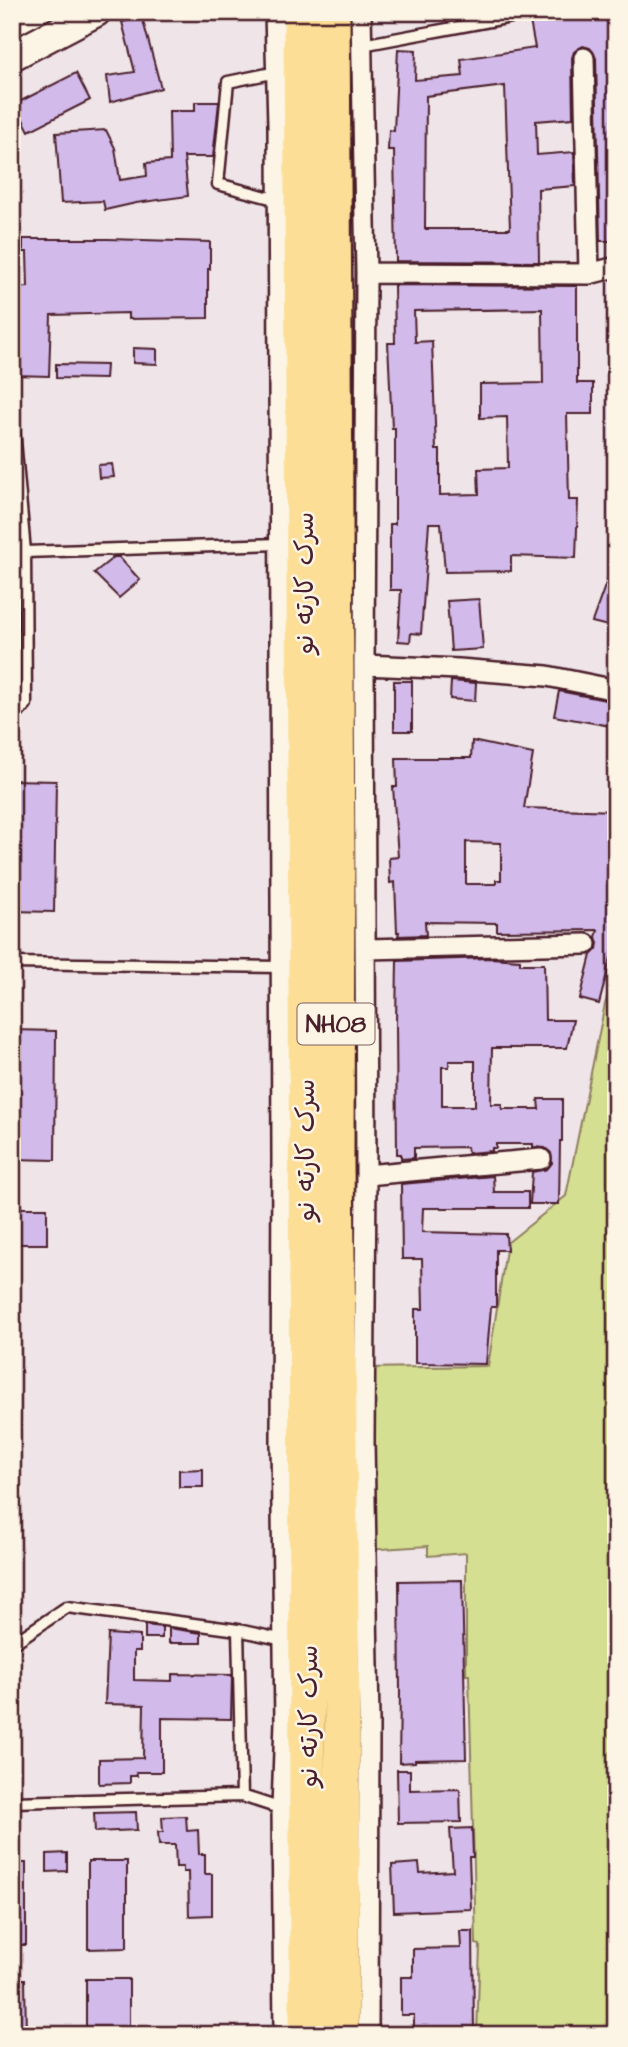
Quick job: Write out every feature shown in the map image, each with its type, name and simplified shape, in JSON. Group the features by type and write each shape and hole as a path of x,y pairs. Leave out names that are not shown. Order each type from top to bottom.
{"highway":[{"name":"NH08","path":"301,12 319,463"},
{"name":"NH08","path":"332,12 319,463 311,541 337,839 336,1161 311,1629 341,2035"},
{"name":"سرک کارته نو","path":"307,2035 311,1629"}],"street":[{"path":"12,56 66,20 96,12"},
{"path":"275,12 278,200 311,541 281,967 281,1441 311,1629 285,1721 282,1810 284,2035"},
{"path":"361,12 366,273 363,665 366,949 364,1441 369,1721 368,2035"},
{"path":"584,58 589,274"},
{"path":"366,273 589,274 616,267"},
{"path":"363,665 547,676 616,690"},
{"path":"366,949 586,944"},
{"path":"366,1175 541,1158"}],"lane":[{"path":"362,45 538,12"},
{"path":"277,72 228,82 218,184 278,200"},
{"path":"12,407 17,511 25,552 26,660 26,704 12,720"},
{"path":"25,552 311,541"},
{"path":"12,591 25,591"},
{"path":"12,660 26,660"},
{"path":"12,963 281,967"},
{"path":"12,1644 67,1607 239,1630 311,1629"},
{"path":"239,1630 242,1796"},
{"path":"12,1802 242,1796 282,1810"}],"shaded area":[{"path":"96,12 275,12 284,2035 12,2035 12,56"},
{"path":"413,12 616,12 616,970 605,1004 566,1197 507,1243 488,1366 364,1368 361,20"},
{"path":"428,1546 429,1556 466,1553 466,1674 469,1675 476,1943 480,1944 477,2035 368,2035 366,1550"}],"green space":[{"path":"616,970 616,2035 477,2035 480,1945 476,1944 469,1675 466,1675 466,1553 428,1556 428,1546 366,1550 364,1368 488,1366 507,1243 566,1196 605,1004"}],"building":[{"path":"616,12 616,241 600,241 596,58 590,48 583,46 574,52 572,58 573,118 536,121 537,155 574,152 575,186 538,189 539,262 396,261 394,150 388,150 389,130 394,131 398,49 416,50 415,80 463,76 461,59 535,48 530,21 540,19 545,14","holes":["505,86 510,229 425,229 426,96"]},
{"path":"142,17 161,88 110,102 107,76 135,72 122,22"},
{"path":"76,73 90,100 29,131 15,104"},
{"path":"195,102 219,102 213,157 184,157 188,196 105,210 103,201 61,203 56,133 106,130 115,148 120,180 147,176 146,163 170,161 169,111 195,111"},
{"path":"23,239 210,242 208,318 128,319 128,313 51,315 49,376 13,375 12,288 28,287 27,252 23,252"},
{"path":"394,285 577,286 577,383 593,383 593,414 567,414 569,500 578,500 576,558 511,556 511,571 445,572 441,523 429,523 421,634 411,633 410,642 398,641 401,590 390,590 390,524 395,524 395,428 392,428 388,343 395,343","holes":["542,309 543,383 480,384 480,418 507,417 508,468 478,469 479,494 440,495 440,450 436,450 432,341 415,342 414,311"]},
{"path":"133,348 157,349 157,364 133,363"},
{"path":"56,364 106,365 105,379 56,378"},
{"path":"112,464 114,477 99,478 98,465"},
{"path":"114,557 119,557 140,580 119,598 94,573"},
{"path":"614,561 616,562 616,628 592,622"},
{"path":"479,599 483,649 451,651 447,601"},
{"path":"394,681 412,681 412,731 394,731"},
{"path":"451,681 476,683 475,701 450,699"},
{"path":"559,691 616,702 616,727 554,716"},
{"path":"472,741 533,754 524,808 616,811 614,946 599,1004 580,999 591,955 597,949 598,930 497,931 497,923 425,922 426,935 398,936 395,882 390,883 389,858 398,857 393,787 397,787 396,758 471,758","holes":["466,842 501,843 501,880 496,880 496,884 466,884"]},
{"path":"12,780 56,781 54,912 12,911"},
{"path":"490,958 520,960 520,964 544,964 545,1020 573,1020 567,1048 492,1048 491,1104 502,1104 502,1109 539,1109 538,1099 562,1099 559,1204 530,1204 532,1172 547,1169 552,1163 551,1153 545,1148 533,1147 533,1144 496,1144 492,1151 468,1153 467,1147 414,1148 414,1158 401,1159 401,1154 397,1154 397,961","holes":["449,1061 475,1061 475,1106 442,1106 442,1067 449,1067"]},
{"path":"12,1030 56,1031 55,1160 12,1159"},
{"path":"493,1176 494,1192 528,1192 528,1208 423,1208 422,1232 506,1234 507,1250 496,1250 496,1307 491,1307 486,1364 415,1363 415,1309 423,1309 422,1259 402,1259 401,1184"},
{"path":"16,1208 47,1208 47,1244 17,1244"},
{"path":"203,1469 203,1487 179,1487 179,1470"},
{"path":"462,1580 466,1759 399,1763 399,1581"},
{"path":"145,1625 162,1627 162,1638 145,1638"},
{"path":"169,1628 201,1633 201,1643 169,1643"},
{"path":"108,1634 140,1636 140,1651 134,1651 134,1680 172,1681 172,1674 232,1675 231,1719 162,1718 162,1772 136,1772 137,1776 130,1776 130,1783 99,1784 99,1759 143,1758 144,1705 105,1704"},
{"path":"397,1770 410,1770 410,1790 460,1789 461,1822 398,1823"},
{"path":"136,1812 137,1830 95,1832 94,1813"},
{"path":"186,1816 187,1831 198,1830 199,1854 205,1854 205,1874 212,1874 212,1915 189,1916 188,1872 183,1872 183,1867 176,1867 175,1845 159,1845 158,1832 163,1832 162,1817"},
{"path":"472,1828 473,1857 469,1857 471,1909 394,1912 392,1865 419,1863 420,1873 453,1871 450,1829"},
{"path":"67,1853 67,1871 47,1872 47,1854"},
{"path":"88,1861 127,1861 127,1948 88,1949"},
{"path":"12,1863 26,1863 26,1945 12,1945"},
{"path":"460,1931 473,1931 474,2035 454,2035 454,2032 414,2033 414,2015 401,2015 401,1977 413,1977 413,1949 461,1948"},
{"path":"12,1979 25,1979 26,2035 12,2035"},
{"path":"86,1979 129,1979 129,2035 86,2035"}]}
